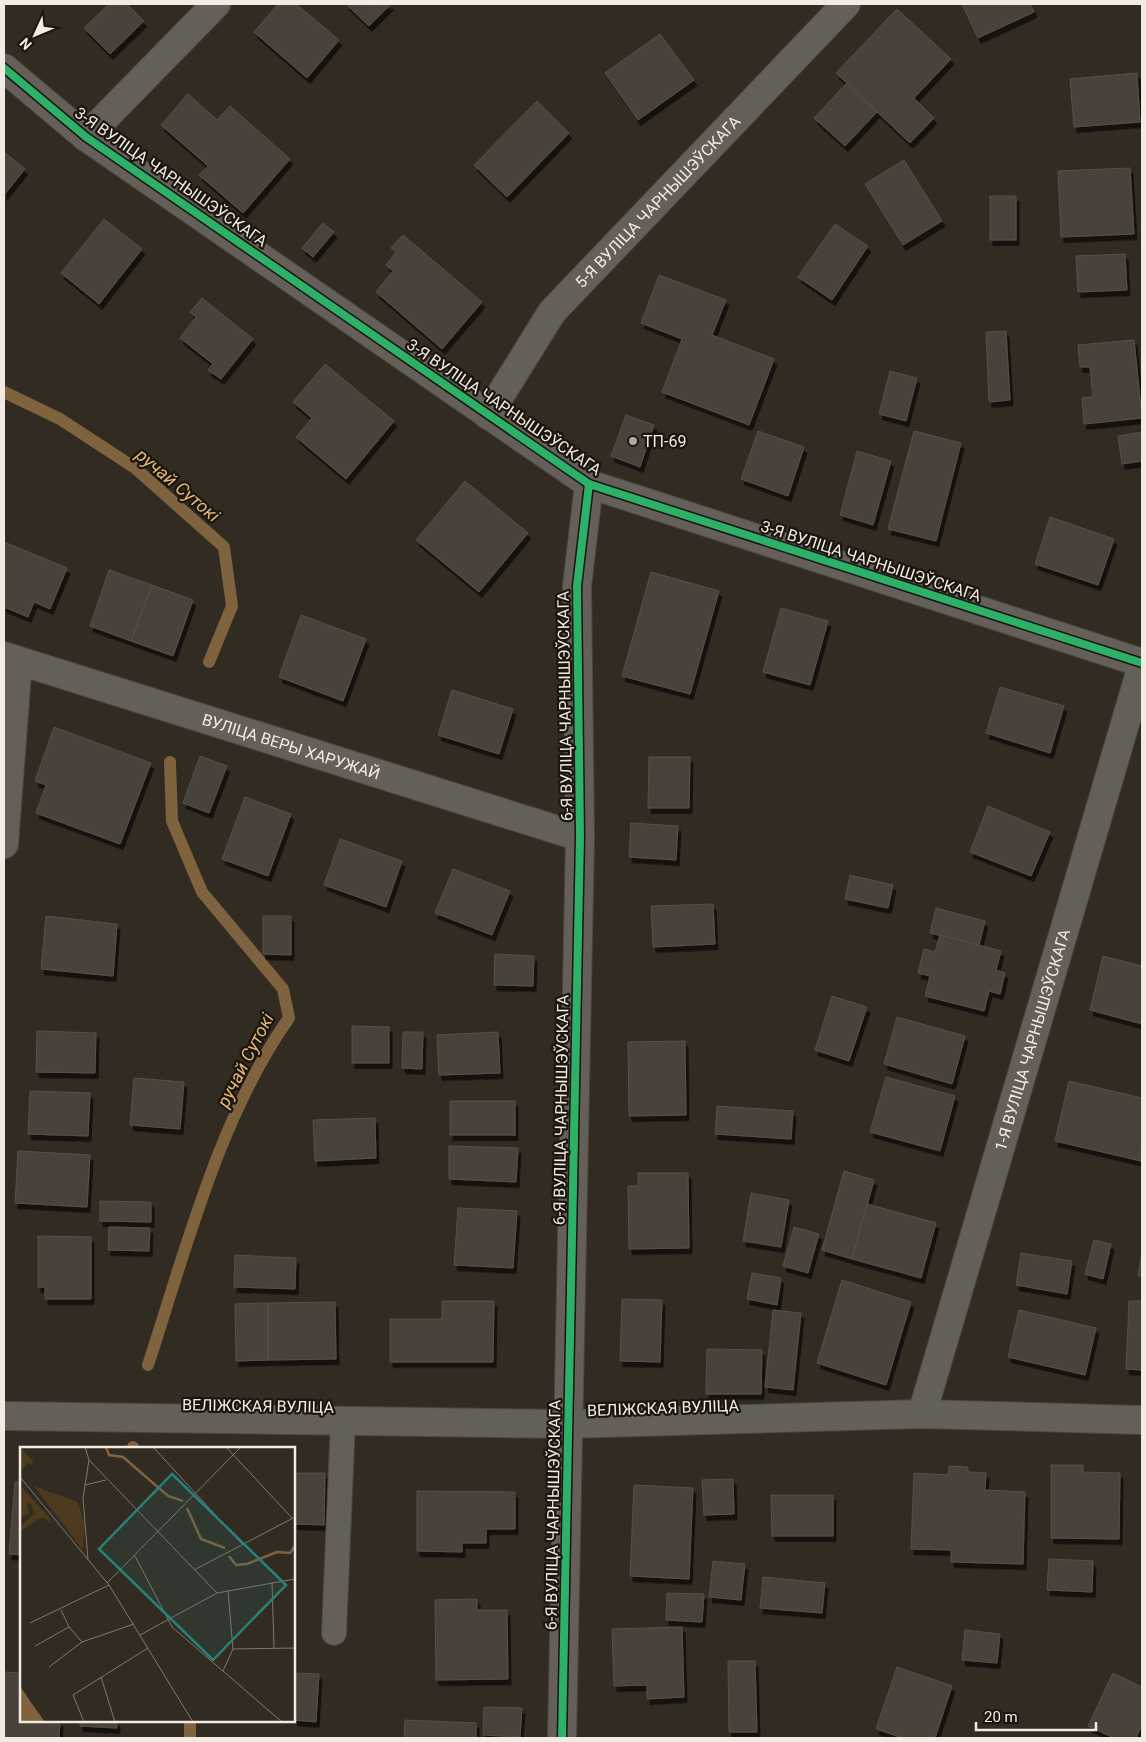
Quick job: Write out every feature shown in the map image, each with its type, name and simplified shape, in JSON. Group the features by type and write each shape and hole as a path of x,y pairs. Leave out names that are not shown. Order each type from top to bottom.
{"street":[{"path":"86,137 216,4"},
{"name":"5-Я ВУЛІЦА ЧАРНЫШЭЎСКАГА","path":"488,415 552,312 846,4"},
{"name":"3-Я ВУЛІЦА ЧАРНЫШЭЎСКАГА","path":"4,68 86,137 589,484 1142,664"},
{"name":"6-Я ВУЛІЦА ЧАРНЫШЭЎСКАГА","path":"562,1738 580,837 577,586 589,484"},
{"path":"4,844 11,658"},
{"name":"ВУЛІЦА ВЕРЫ ХАРУЖАЙ","path":"11,658 580,837"},
{"name":"1-Я ВУЛІЦА ЧАРНЫШЭЎСКАГА","path":"922,1414 1142,664"},
{"name":"ВЕЛІЖСКАЯ ВУЛІЦА","path":"4,1416 569,1424 922,1414 1142,1420"}],"lane":[{"path":"334,1633 343,1421"}],"building":[{"path":"109,4 127,4 144,21 110,54 84,28"},
{"path":"278,4 296,4 339,40 307,78 254,32"},
{"path":"346,4 371,4 381,14 369,26"},
{"path":"371,4 391,4 381,14"},
{"path":"962,4 1030,4 1034,12 978,38"},
{"path":"897,9 951,59 914,98 934,118 910,143 836,73"},
{"path":"660,34 694,80 638,120 605,73"},
{"path":"1137,73 1140,122 1074,127 1070,79"},
{"path":"847,83 877,112 845,146 814,118"},
{"path":"188,94 217,120 230,106 290,159 243,213 199,175 208,166 161,125"},
{"path":"537,101 569,133 507,197 474,165"},
{"path":"4,152 25,169 4,195"},
{"path":"904,160 942,221 903,245 865,184"},
{"path":"1130,168 1134,234 1061,237 1058,171"},
{"path":"990,196 1016,196 1016,240 990,240"},
{"path":"104,219 142,249 99,304 61,273"},
{"path":"323,223 334,232 313,257 302,248"},
{"path":"835,224 868,246 832,300 798,277"},
{"path":"403,235 482,302 442,349 376,292 393,271 386,265 396,252 391,248"},
{"path":"1125,254 1127,290 1078,292 1076,256"},
{"path":"659,275 726,300 712,335 774,359 749,425 662,392 682,339 641,323"},
{"path":"202,298 253,339 221,379 208,370 213,364 180,338 196,317 190,312"},
{"path":"1006,331 1010,400 989,402 986,332"},
{"path":"1134,340 1142,418 1084,424 1082,398 1093,397 1090,367 1080,367 1078,345"},
{"path":"325,364 394,421 346,479 296,437 312,418 293,402"},
{"path":"890,371 917,378 906,421 879,414"},
{"name":"ТП-69","path":"626,415 654,425 640,467 611,456"},
{"path":"758,431 804,447 788,496 741,479"},
{"path":"914,431 961,443 936,541 888,529"},
{"path":"1142,432 1142,461 1122,464 1118,436"},
{"path":"857,451 891,461 873,525 840,515"},
{"path":"465,481 528,533 479,592 416,540"},
{"path":"1050,517 1114,539 1098,585 1035,564"},
{"path":"4,542 67,568 50,609 34,602 28,617 4,607"},
{"path":"109,570 152,585 131,641 90,626"},
{"path":"651,572 719,591 690,694 622,676"},
{"path":"152,585 193,600 173,656 131,641"},
{"path":"781,608 828,621 810,685 763,672"},
{"path":"301,615 366,639 343,701 279,677"},
{"path":"1000,687 1064,706 1050,753 986,733"},
{"path":"452,690 513,709 499,754 438,735"},
{"path":"54,727 151,763 120,844 36,813 46,785 35,781"},
{"path":"200,756 227,766 209,813 183,803"},
{"path":"649,757 690,757 689,808 648,808"},
{"path":"245,797 291,814 268,876 222,859"},
{"path":"988,806 1050,832 1031,876 970,852"},
{"path":"631,823 678,826 676,860 629,857"},
{"path":"340,839 402,861 386,907 324,885"},
{"path":"453,869 510,891 492,935 435,913"},
{"path":"850,875 893,885 888,908 845,899"},
{"path":"713,904 715,944 653,947 651,906"},
{"path":"936,908 985,921 979,945 930,933"},
{"path":"46,916 117,924 113,976 41,969"},
{"path":"263,916 291,916 291,955 263,954"},
{"path":"940,935 1001,951 996,970 1005,973 1000,994 989,991 984,1011 925,996 930,976 918,973 924,949 935,952"},
{"path":"495,954 534,956 533,986 494,985"},
{"path":"1103,956 1142,966 1142,1024 1090,1010"},
{"path":"832,996 867,1007 849,1061 815,1050"},
{"path":"897,1017 965,1036 952,1084 884,1064"},
{"path":"352,1026 389,1027 389,1063 352,1063"},
{"path":"37,1031 96,1033 95,1073 36,1072"},
{"path":"403,1032 423,1032 422,1069 402,1068"},
{"path":"498,1032 500,1073 439,1075 437,1035"},
{"path":"685,1041 686,1115 629,1116 628,1042"},
{"path":"886,1077 955,1096 940,1151 870,1132"},
{"path":"134,1078 184,1082 180,1129 130,1125"},
{"path":"1069,1081 1142,1098 1141,1161 1055,1141"},
{"path":"30,1091 90,1093 88,1136 28,1134"},
{"path":"450,1101 515,1101 515,1135 450,1135"},
{"path":"717,1106 793,1111 791,1139 715,1134"},
{"path":"375,1118 376,1158 315,1161 313,1120"},
{"path":"449,1146 518,1148 516,1182 449,1179"},
{"path":"18,1151 90,1155 87,1207 15,1203"},
{"path":"844,1171 874,1180 852,1259 822,1250"},
{"path":"638,1173 688,1173 689,1248 629,1249 628,1186 638,1186"},
{"path":"751,1193 789,1200 781,1247 743,1241"},
{"path":"100,1201 151,1202 151,1222 100,1221"},
{"path":"867,1204 936,1223 921,1278 852,1259"},
{"path":"458,1208 517,1211 513,1268 454,1265"},
{"path":"109,1227 150,1228 149,1251 108,1250"},
{"path":"794,1227 819,1234 808,1273 783,1266"},
{"path":"38,1236 91,1237 91,1299 45,1299 45,1287 38,1287"},
{"path":"1094,1240 1111,1244 1103,1279 1085,1274"},
{"path":"1021,1253 1072,1261 1067,1294 1016,1285"},
{"path":"1142,1253 1142,1276 1138,1276"},
{"path":"235,1255 296,1258 295,1289 234,1287"},
{"path":"752,1273 781,1278 777,1305 747,1299"},
{"path":"842,1280 911,1302 886,1385 817,1363"},
{"path":"622,1299 662,1300 660,1362 620,1361"},
{"path":"442,1301 494,1301 493,1362 390,1362 390,1319 442,1319"},
{"path":"1129,1301 1142,1301 1142,1370 1126,1369"},
{"path":"335,1302 336,1359 268,1360 268,1303"},
{"path":"268,1303 268,1360 236,1361 235,1304"},
{"path":"773,1310 801,1313 793,1390 765,1387"},
{"path":"1019,1310 1096,1328 1085,1375 1008,1357"},
{"path":"707,1349 762,1350 761,1394 706,1394"},
{"path":"1051,1465 1083,1465 1083,1472 1120,1473 1119,1539 1051,1538"},
{"path":"949,1466 968,1467 968,1472 986,1473 985,1490 1025,1492 1023,1564 951,1562 951,1550 911,1549 914,1473 948,1475"},
{"path":"295,1473 325,1473 324,1525 295,1524"},
{"path":"733,1479 734,1514 704,1515 702,1480"},
{"path":"15,1482 20,1482 20,1555 9,1554"},
{"path":"634,1485 693,1488 689,1579 630,1576"},
{"path":"417,1491 515,1492 515,1529 486,1529 486,1543 462,1543 462,1552 417,1551"},
{"path":"771,1495 833,1495 833,1536 772,1536"},
{"path":"1049,1559 1093,1561 1092,1592 1047,1590"},
{"path":"713,1561 745,1564 741,1600 709,1597"},
{"path":"763,1577 825,1583 822,1613 760,1608"},
{"path":"667,1593 704,1594 702,1622 666,1620"},
{"path":"477,1599 477,1610 507,1610 508,1679 436,1680 435,1600"},
{"path":"682,1627 684,1697 647,1699 647,1685 614,1686 612,1629"},
{"path":"965,1630 1000,1634 997,1663 962,1660"},
{"path":"728,1661 755,1661 757,1732 729,1732"},
{"path":"897,1667 952,1686 935,1738 903,1738 876,1729"},
{"path":"4,1672 20,1673 20,1722 60,1722 59,1738 4,1738"},
{"path":"295,1673 319,1674 316,1722 295,1720"},
{"path":"1113,1673 1142,1687 1142,1724 1136,1738 1114,1738 1088,1726"},
{"path":"484,1707 522,1708 520,1737 483,1735"},
{"path":"405,1720 476,1723 476,1738 404,1738"},
{"path":"80,1722 117,1722 117,1728 80,1726"}],"waterway":[{"name":"ручай Сутокі","path":"4,392 60,419 135,468 224,547 232,606 209,662"},
{"name":"ручай Сутокі","path":"148,1365 191,1231 224,1141 243,1097 265,1056 289,1018 283,989 202,892 172,821 170,762"},
{"name":"ручай Сутокі","path":"190,1722 190,1738"}],"cycle path":[{"path":"4,68 86,137 589,484 1142,663"},
{"path":"562,1738 580,837 577,586 589,484"}],"place":[{"name":"ТП-69","path":"633,441"}]}
